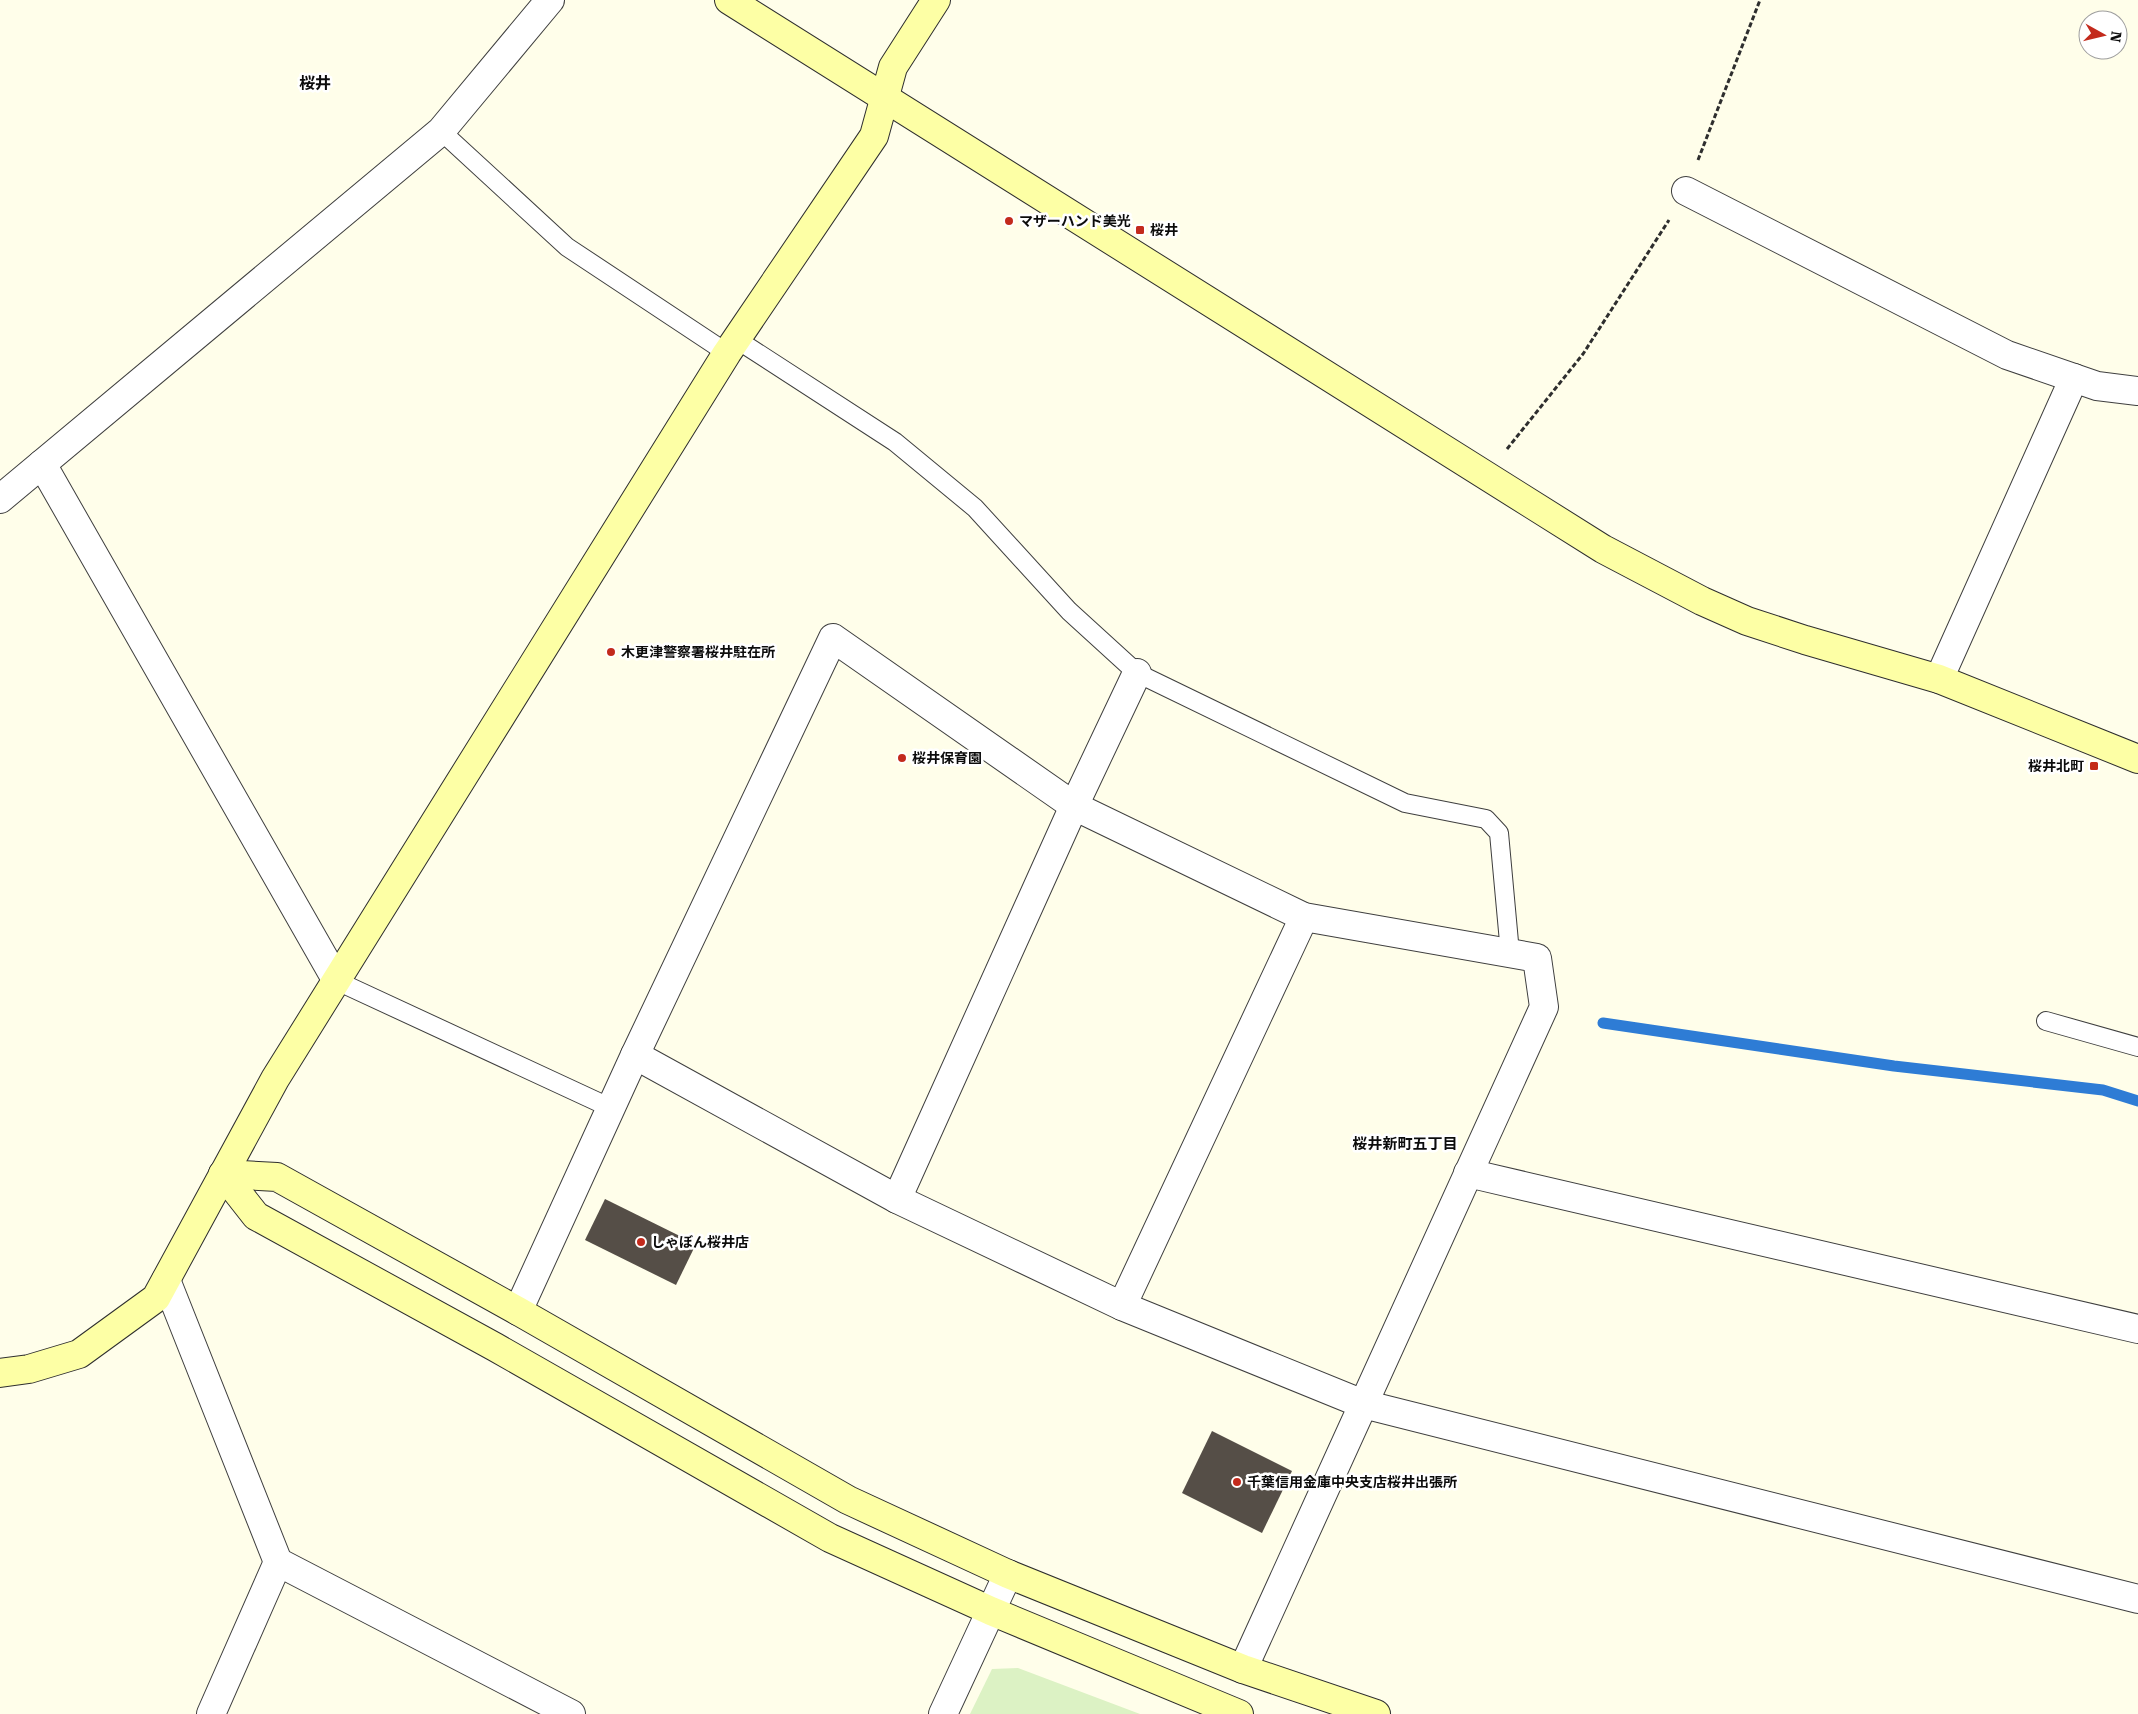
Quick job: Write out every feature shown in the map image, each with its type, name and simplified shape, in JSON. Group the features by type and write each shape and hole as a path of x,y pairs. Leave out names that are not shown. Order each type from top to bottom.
{"street":[{"path":"0,500 442,131 550,0"},
{"path":"729,0 1603,549 1702,601 1747,621 1939,679 2138,759"},
{"path":"0,1373 29,1369 79,1354 156,1298 275,1079 732,346 874,136 893,67 936,0"},
{"path":"1686,192 2007,355 2097,386 2138,391"},
{"path":"1939,679 2074,378"},
{"path":"42,464 337,981"},
{"path":"518,1310 635,1055 833,638 1074,806 1304,917 1537,958 1544,1008 1243,1669"},
{"path":"897,1199 1074,806 1137,673"},
{"path":"1122,1306 1304,917"},
{"path":"635,1055 897,1199 1122,1306 1363,1404 2138,1599"},
{"path":"1468,1173 2138,1329"},
{"path":"223,1174 277,1177 518,1310 848,1500 1008,1574 1243,1669 1376,1714"},
{"path":"223,1174 256,1216 496,1348 830,1538 991,1611 1239,1714"},
{"path":"166,1280 278,1562 571,1714"},
{"path":"211,1714 278,1562"},
{"path":"943,1714 1008,1574"}],"lane":[{"path":"442,131 567,247 895,442 975,508 1069,611 1137,673 1405,803 1486,819 1500,833 1510,953"},
{"path":"337,981 611,1108"},
{"path":"2046,1021 2138,1047"}],"path":[{"path":"1504,452 1520,435 1583,354 1686,192 1760,0"}],"green space":[{"path":"1018,1668 1140,1714 970,1714 992,1669"}],"building":[{"name":"しゃぼん桜井店","path":"605,1199 696,1244 676,1285 585,1240"},
{"name":"千葉信用金庫中央支店桜井出張所","path":"1212,1431 1292,1471 1262,1533 1182,1493"}],"waterway":[{"path":"1603,1023 1894,1066 2103,1090 2138,1101"}],"place":[{"name":"マザーハンド美光","path":"1009,221"},
{"name":"桜井","path":"1140,230"},
{"name":"木更津警察署桜井駐在所","path":"611,652"},
{"name":"桜井保育園","path":"902,758"},
{"name":"桜井北町","path":"2094,766"},
{"name":"しゃぼん桜井店","path":"641,1242"},
{"name":"千葉信用金庫中央支店桜井出張所","path":"1237,1482"}],"district":[{"name":"桜井","path":"315,83"},
{"name":"桜井新町五丁目","path":"1405,1144"}]}
